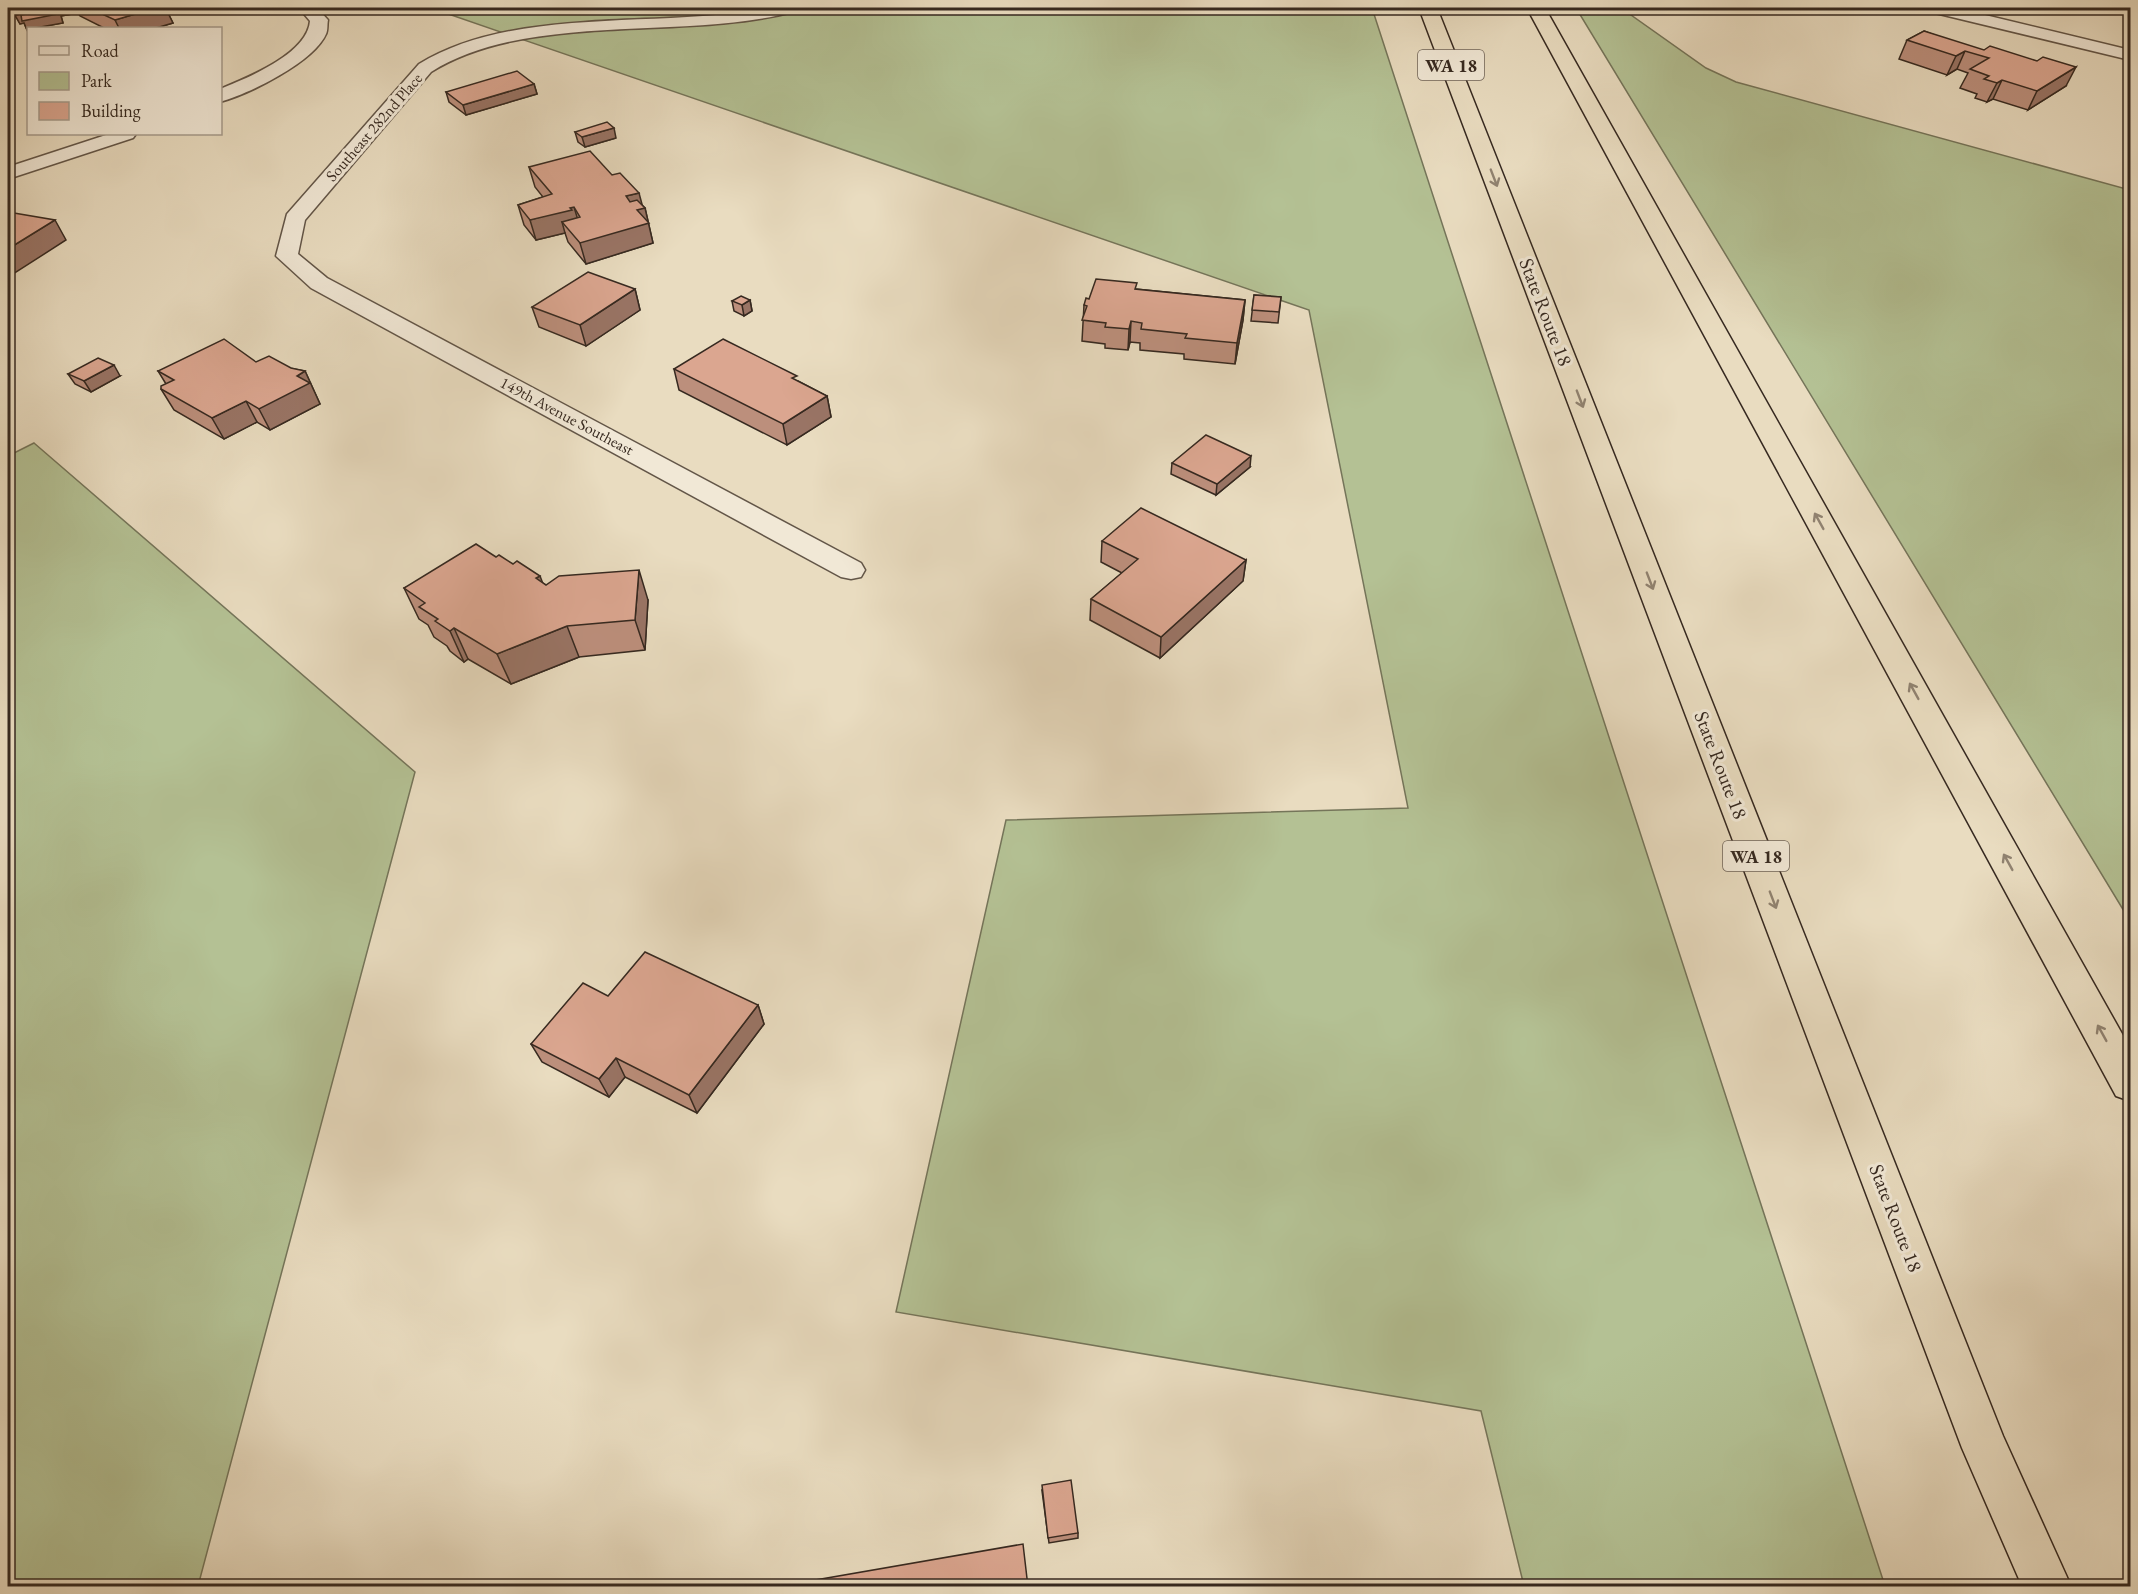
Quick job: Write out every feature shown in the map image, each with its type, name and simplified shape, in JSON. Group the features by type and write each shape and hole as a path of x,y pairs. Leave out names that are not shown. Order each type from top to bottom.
{"highway":[{"name":"State Route 18","path":"1428,8 1985,1448 2047,1587"},
{"path":"1536,8 2130,1084"}],"street":[{"path":"222,95 280,68 305,51 317,35 320,22 317,13 308,8"},
{"name":"Southeast 282nd Place","path":"287,256 295,219 425,68 440,58 510,38 571,27 716,20 787,8"},
{"path":"1937,8 2130,55"},
{"path":"8,173 123,135"},
{"name":"149th Avenue Southeast","path":"287,256 319,283 851,570"}],"green space":[{"path":"431,8 1372,8 1885,1586 1524,1586 1481,1411 896,1312 1006,820 1408,808 1309,310"},
{"path":"1576,8 1621,8 1706,68 1736,82 2130,190 2130,921"},
{"path":"34,443 415,772 198,1586 8,1586 8,456"}],"building":[{"path":"13,8 54,8 15,15"},
{"path":"89,8 156,8 115,20"},
{"path":"57,9 58,14 22,21 21,15"},
{"path":"1924,31 1984,50 1990,46 2037,61 2043,57 2076,67 2037,91 2002,80 1997,83 1984,79 1989,76 1970,69 1989,58 1965,51 1956,56 1907,40"},
{"path":"517,71 534,84 463,105 446,92"},
{"path":"607,122 614,128 582,137 575,132"},
{"path":"590,151 612,175 620,173 639,193 626,196 630,202 637,200 645,208 637,210 649,223 580,243 562,222 580,217 574,207 570,208 572,210 530,220 518,205 552,194 529,167"},
{"path":"8,212 55,220 8,249"},
{"path":"588,272 635,289 580,325 532,307"},
{"path":"1096,279 1137,283 1135,289 1245,300 1237,343 1185,338 1187,334 1141,329 1142,323 1131,321 1129,329 1105,327 1106,323 1082,320 1087,306 1084,305 1086,298 1089,299"},
{"path":"1254,295 1281,297 1279,312 1252,310"},
{"path":"741,296 750,300 742,305 732,301"},
{"path":"224,339 256,362 269,356 291,368 305,371 297,376 310,383 259,409 246,401 212,418 161,389 161,386 174,380 158,371"},
{"path":"723,339 797,376 792,378 827,396 783,424 674,369"},
{"path":"98,358 114,365 84,381 68,374"},
{"path":"1206,435 1251,456 1217,484 1172,463"},
{"path":"1141,508 1246,560 1161,637 1091,599 1138,559 1102,541"},
{"path":"476,544 496,557 499,555 513,564 517,561 540,576 536,578 546,585 559,576 639,570 635,620 567,626 497,654 454,628 450,631 435,621 438,619 419,607 425,603 404,588"},
{"path":"645,952 758,1005 689,1095 616,1058 599,1079 531,1044 583,983 608,996"},
{"path":"1071,1480 1078,1533 1048,1538 1042,1485"},
{"path":"1023,1544 1028,1587 775,1587"}]}
